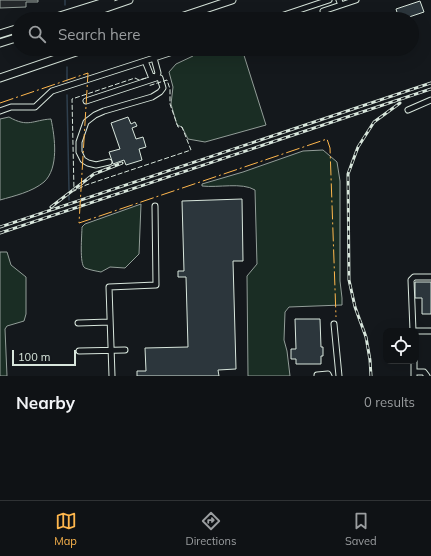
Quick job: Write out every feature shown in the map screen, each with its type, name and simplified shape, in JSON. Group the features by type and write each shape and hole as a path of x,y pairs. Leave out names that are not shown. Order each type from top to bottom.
{"highway":[{"path":"72,12 111,0"},
{"path":"94,12 128,0"},
{"path":"196,12 232,0"},
{"path":"0,34 12,30"},
{"path":"0,43 12,39"},
{"path":"0,78 64,56"}],"street":[{"path":"293,12 329,0"},
{"path":"323,12 340,2 356,0"},
{"path":"0,111 11,107 35,107 52,91 160,56"},
{"path":"154,58 158,73 156,78"},
{"path":"109,162 96,165 88,164 83,160 79,152 79,142 86,122 95,115 152,97 160,92 163,88 160,78 151,76 146,61"},
{"path":"86,101 156,78"},
{"path":"408,110 431,100"},
{"path":"112,376 109,287 156,285 155,206"},
{"path":"413,328 411,280 414,277 431,278"},
{"path":"78,323 110,322"},
{"path":"334,324 339,376"},
{"path":"419,331 431,331"},
{"path":"79,351 125,350"},
{"path":"414,374 424,372 427,376"},
{"path":"317,376 328,374 329,376"}],"green space":[{"path":"193,56 244,56 266,125 205,142 188,139 182,127 177,125 171,104 173,87 169,72 176,64"},
{"path":"9,117 26,123 51,119 55,152 52,169 44,182 23,193 0,200 0,119"},
{"path":"323,150 337,162 340,181 340,281 342,305 289,307 285,312 284,340 290,376 248,376 247,276 257,264 255,190 243,186 202,186 202,184 243,172 303,151"},
{"path":"141,204 139,254 125,268 110,267 101,272 85,268 83,266 81,256 82,227 85,224"},
{"path":"0,252 7,252 11,265 26,277 26,314 24,321 7,326 5,329 7,376 0,376"}],"shaded area":[{"path":"0,0 38,0 38,2 26,2 26,7 0,8"}],"building":[{"path":"420,1 424,12 419,14 419,12 397,12 396,9"},
{"path":"128,117 131,124 135,122 137,126 132,128 136,139 143,137 146,147 139,149 142,160 126,165 124,160 113,164 109,152 120,149 111,123"},
{"path":"242,199 243,261 233,261 236,369 218,370 219,376 137,376 137,371 146,371 145,348 188,347 186,277 178,277 178,271 184,271 182,201"},
{"path":"415,282 431,282 431,314 422,314 422,298 415,298"},
{"path":"295,319 320,319 321,347 323,347 321,364 296,364 296,359 291,359 291,349 296,349"}],"waterway":[{"path":"65,0 65,5"},
{"path":"67,67 67,81"},
{"path":"67,95 69,190"}],"railway":[{"path":"0,227 431,83"},
{"path":"0,233 431,89"},
{"path":"371,376 366,337 355,307 349,280 348,174 358,147 374,122 400,103"},
{"path":"51,207 94,174 122,163"}],"fence":[{"path":"146,78 139,80 135,78 72,99 74,191 86,185 191,150 182,127 178,127 170,104 170,89 167,80 148,86"}],"power":[{"path":"0,103 88,73 79,223 327,139 330,148 336,317"}]}
